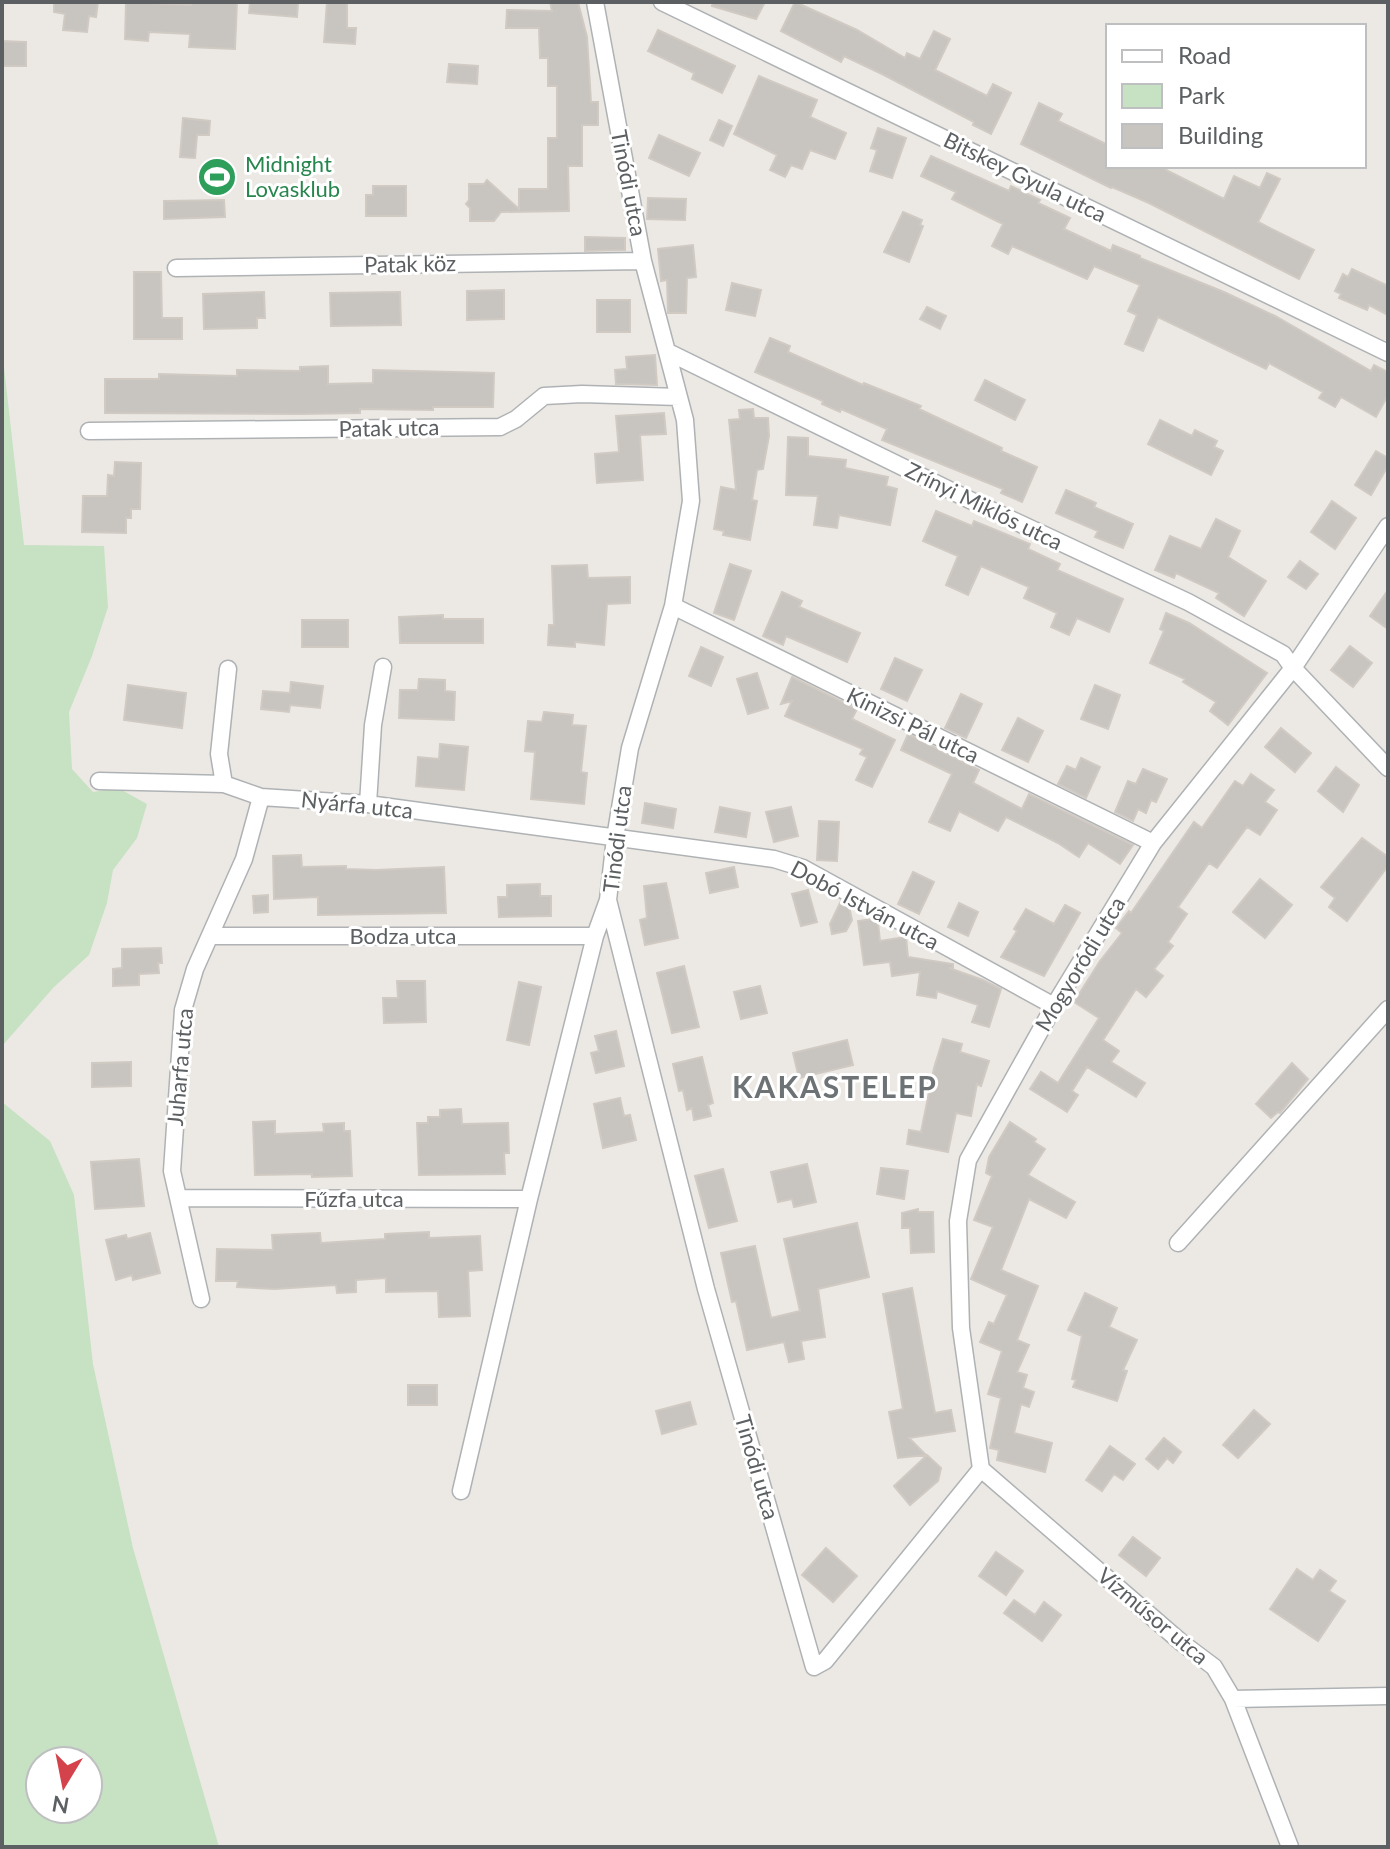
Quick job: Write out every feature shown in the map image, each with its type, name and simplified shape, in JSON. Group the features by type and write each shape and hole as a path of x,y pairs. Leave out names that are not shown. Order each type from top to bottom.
{"street":[{"name":"Tinódi utca","path":"595,2 643,261 685,420 691,501 673,606 630,748 608,900 706,1289 814,1667 825,1661 981,1469"},
{"name":"Bitskey Gyula utca","path":"662,2 1388,353"},
{"name":"Patak köz","path":"176,268 643,261"},
{"name":"Zrínyi Miklós utca","path":"668,352 976,503 1188,602 1283,654 1388,768"},
{"name":"Patak utca","path":"89,431 500,427 516,419 544,396 679,397"},
{"name":"Mogyoródi utca","path":"981,1469 961,1328 958,1221 968,1160 1054,1006 1153,843 1293,668 1388,526"},
{"name":"Kinizsi Pál utca","path":"673,606 1153,843"},
{"path":"368,804 373,725 383,667"},
{"path":"224,784 219,754 228,669"},
{"name":"Nyárfa utca","path":"99,781 224,784 261,797 368,804 615,838"},
{"name":"Juharfa utca","path":"201,1299 172,1171 183,1010 195,969 244,859 261,797"},
{"name":"Dobó István utca","path":"615,838 774,859 803,868 1054,1006"},
{"path":"461,1491 529,1199 595,936 608,900"},
{"name":"Bodza utca","path":"210,936 595,936"},
{"path":"1178,1243 1388,1009"},
{"name":"Fűzfa utca","path":"178,1198 529,1199"},
{"name":"Vízműsor utca","path":"981,1469 1182,1643 1214,1667 1233,1699 1290,1847"},
{"path":"1233,1699 1388,1696"}],"green space":[{"path":"2,349 24,545 104,546 108,607 69,712 72,769 93,792 118,788 147,804 137,838 113,870 107,903 89,955 54,987 2,1046"},
{"path":"2,1102 50,1141 74,1195 93,1364 133,1548 219,1847 2,1847"}],"building":[{"path":"54,2 98,2 96,17 89,16 87,32 63,30 65,14 54,12"},
{"path":"126,2 191,5 191,2 237,2 235,49 189,47 190,34 149,32 148,41 125,39"},
{"path":"250,2 298,2 297,17 249,13"},
{"path":"327,2 347,2 347,28 356,28 355,44 324,42"},
{"path":"550,2 578,2 587,37 591,102 598,102 598,125 582,125 582,166 568,166 569,211 501,212 494,221 470,221 470,208 466,204 469,184 484,184 487,180 519,209 519,189 548,189 548,138 557,138 557,86 548,86 548,58 540,58 539,28 506,28 507,10 552,11"},
{"path":"713,2 765,2 756,19 712,6"},
{"path":"795,2 857,30 905,58 907,53 920,59 934,31 950,39 935,70 987,96 993,84 1011,93 991,134 882,74 844,56 841,62 781,31"},
{"path":"658,30 735,66 722,93 692,79 694,73 648,51"},
{"path":"2,41 26,42 26,66 2,66"},
{"path":"449,64 478,66 477,84 447,82"},
{"path":"759,76 817,100 810,117 846,133 835,159 810,150 802,169 791,165 785,177 770,170 777,155 734,134"},
{"path":"1039,103 1062,114 1058,121 1106,144 1106,168 1167,168 1224,199 1234,176 1260,188 1267,173 1280,179 1258,222 1314,250 1299,279 1149,203 1021,144"},
{"path":"183,118 210,121 209,135 197,135 195,158 180,157"},
{"path":"719,120 732,126 723,146 710,140"},
{"path":"878,128 906,138 892,178 870,171 877,150 871,148"},
{"path":"659,135 700,153 689,176 649,158"},
{"path":"931,156 1009,191 1011,186 1040,200 1038,203 1070,218 1064,229 1111,251 1113,245 1224,292 1275,316 1371,371 1374,365 1388,372 1388,395 1376,417 1341,397 1335,407 1319,398 1323,392 1269,363 1266,369 1158,317 1143,351 1125,344 1137,315 1128,311 1140,285 1094,266 1087,279 1012,246 1008,254 992,246 1003,224 952,199 956,192 921,176"},
{"path":"373,186 406,186 406,216 366,216 366,195 373,195"},
{"path":"648,198 686,199 685,220 647,219"},
{"path":"224,200 225,217 164,219 164,201"},
{"path":"903,212 922,220 920,225 923,226 909,262 884,252"},
{"path":"585,237 625,238 625,250 585,251"},
{"path":"693,245 696,277 687,278 686,313 668,313 667,280 661,281 658,249"},
{"path":"1352,269 1388,286 1388,315 1369,305 1367,310 1339,298 1341,294 1335,291 1343,274 1348,277"},
{"path":"134,272 161,272 162,318 182,318 182,339 134,339"},
{"path":"732,283 761,290 755,316 726,310"},
{"path":"504,290 504,319 467,320 467,291"},
{"path":"264,292 265,318 257,318 257,328 204,329 203,294"},
{"path":"400,292 401,325 331,326 330,293"},
{"path":"597,300 630,300 630,332 597,332"},
{"path":"927,307 946,316 940,329 920,319"},
{"path":"770,338 790,346 788,352 921,406 919,409 1037,467 1022,502 1001,493 1003,489 882,440 887,429 841,409 840,412 822,404 823,401 755,372"},
{"path":"655,355 657,385 616,384 615,370 627,369 626,357"},
{"path":"328,366 328,384 373,383 373,370 494,373 493,407 360,409 360,413 301,414 105,413 105,379 159,379 159,374 237,376 237,370 300,371 300,367"},
{"path":"985,380 1025,400 1015,420 975,400"},
{"path":"753,409 754,418 768,418 769,436 763,469 757,470 752,500 757,501 750,540 723,535 724,531 714,529 721,487 736,490 729,420 740,419 739,410"},
{"path":"664,413 666,434 640,435 643,480 597,483 595,454 619,452 616,416"},
{"path":"1160,420 1192,436 1195,430 1217,441 1214,447 1223,451 1211,475 1148,444"},
{"path":"788,437 808,438 808,456 846,460 845,468 888,477 886,486 897,489 890,525 839,515 837,528 814,525 818,496 786,495"},
{"path":"1376,451 1388,458 1388,466 1371,495 1355,485"},
{"path":"115,462 141,463 140,509 131,509 131,518 126,518 126,533 82,532 83,496 107,496 108,475 114,476"},
{"path":"1066,490 1096,503 1094,507 1133,524 1123,548 1095,537 1098,531 1056,513"},
{"path":"1332,501 1356,518 1335,549 1311,532"},
{"path":"936,511 972,526 974,521 1030,544 1028,549 1060,564 1057,570 1123,599 1109,632 1077,618 1069,635 1051,627 1057,613 1024,598 1029,587 981,566 968,595 946,585 958,556 923,541"},
{"path":"1216,519 1240,531 1228,557 1266,581 1244,616 1216,598 1219,593 1176,573 1174,578 1155,570 1170,536 1201,549"},
{"path":"1300,561 1318,574 1306,589 1288,577"},
{"path":"730,564 751,571 734,620 714,613"},
{"path":"587,565 588,578 630,577 630,603 607,604 604,645 575,642 575,647 548,645 549,625 554,625 552,566"},
{"path":"1388,590 1388,629 1370,616"},
{"path":"782,592 802,601 799,607 860,633 847,662 786,636 783,645 763,636"},
{"path":"1166,613 1189,623 1267,673 1228,725 1210,711 1216,702 1183,682 1185,679 1150,663 1164,631 1160,629"},
{"path":"443,615 443,619 483,619 483,643 400,643 399,617"},
{"path":"302,620 348,620 348,647 302,647"},
{"path":"1350,646 1372,663 1353,687 1331,670"},
{"path":"701,647 723,657 711,686 689,676"},
{"path":"895,658 922,670 907,701 881,689"},
{"path":"757,673 768,708 748,714 737,679"},
{"path":"792,677 857,709 852,719 895,740 872,787 856,780 867,757 860,754 863,749 785,716 792,701 781,704"},
{"path":"419,679 445,680 445,691 455,692 454,720 399,718 400,690 418,690"},
{"path":"291,682 323,686 320,708 290,705 289,712 261,709 263,691 290,693"},
{"path":"128,685 186,693 182,728 124,720"},
{"path":"1095,685 1120,695 1108,729 1081,719"},
{"path":"961,694 982,704 966,738 945,728"},
{"path":"544,712 573,715 572,725 586,726 581,772 587,773 584,804 531,799 535,752 525,751 528,721 542,722"},
{"path":"1018,718 1043,731 1028,762 1002,750"},
{"path":"1281,728 1311,753 1295,772 1265,747"},
{"path":"908,734 979,770 973,783 1022,809 1029,794 1133,845 1120,864 1088,843 1079,857 1006,817 998,831 959,811 950,831 929,822 952,774 901,750"},
{"path":"440,744 468,747 464,790 416,786 418,757 439,759"},
{"path":"1081,758 1100,767 1086,798 1058,784 1067,766 1076,770"},
{"path":"1336,767 1359,785 1343,812 1318,791"},
{"path":"1143,769 1167,779 1156,802 1151,800 1146,813 1138,809 1133,821 1115,812 1128,781 1136,784"},
{"path":"1251,774 1274,790 1265,802 1277,810 1260,835 1247,827 1217,868 1209,863 1178,907 1187,914 1168,942 1173,946 1154,969 1163,976 1146,997 1136,989 1103,1040 1119,1051 1111,1062 1145,1083 1136,1097 1087,1067 1072,1091 1078,1095 1067,1112 1030,1089 1041,1072 1058,1083 1099,1018 1074,1002 1122,933 1116,928 1129,911 1131,913 1194,822 1202,828 1235,781 1243,786"},
{"path":"645,803 676,809 673,828 642,823"},
{"path":"720,807 750,813 746,837 715,832"},
{"path":"791,807 798,836 774,842 766,812"},
{"path":"819,821 839,822 837,861 817,860"},
{"path":"1362,838 1388,857 1388,866 1347,921 1329,907 1335,898 1321,887"},
{"path":"301,855 302,867 346,866 346,869 376,870 444,867 446,913 318,915 318,897 274,899 273,856"},
{"path":"734,867 738,887 710,893 706,873"},
{"path":"913,872 934,882 919,914 898,904"},
{"path":"1260,879 1292,905 1265,938 1233,912"},
{"path":"666,883 678,938 645,945 640,920 647,918 644,886"},
{"path":"540,884 540,896 551,896 551,916 499,917 498,897 507,897 507,885"},
{"path":"808,890 817,922 801,926 792,894"},
{"path":"268,895 268,912 254,913 253,896"},
{"path":"841,901 849,906 852,920 846,931 832,934 830,924"},
{"path":"959,903 978,912 968,936 948,927"},
{"path":"1065,905 1080,913 1044,976 1001,957 1026,909 1054,924"},
{"path":"872,919 878,922 880,941 906,937 908,957 953,964 953,968 949,968 1001,989 989,1027 972,1022 978,1005 937,991 936,998 917,995 920,972 892,976 890,962 864,965 858,921"},
{"path":"161,948 159,973 139,974 139,985 113,986 113,969 122,968 122,949"},
{"path":"684,966 699,1027 672,1033 657,973"},
{"path":"397,981 425,981 426,1022 384,1023 383,998 398,998"},
{"path":"519,982 541,987 529,1045 507,1040"},
{"path":"760,986 767,1013 741,1019 734,992"},
{"path":"616,1031 624,1066 596,1073 591,1053 599,1051 595,1036"},
{"path":"943,1039 962,1044 960,1052 989,1061 981,1086 977,1084 971,1116 956,1113 948,1152 907,1144 909,1130 921,1132"},
{"path":"847,1040 853,1065 799,1078 793,1053"},
{"path":"702,1057 713,1103 708,1105 711,1116 694,1120 692,1108 687,1110 683,1090 679,1091 673,1064"},
{"path":"131,1062 131,1086 92,1087 92,1063"},
{"path":"1292,1063 1308,1079 1280,1113 1271,1118 1256,1104"},
{"path":"620,1098 624,1116 630,1115 636,1140 603,1148 594,1104"},
{"path":"461,1109 462,1124 508,1123 509,1153 504,1153 505,1174 419,1175 417,1123 428,1123 428,1117 440,1117 440,1110"},
{"path":"275,1121 275,1134 324,1132 323,1124 344,1123 344,1131 350,1131 352,1176 255,1175 253,1122"},
{"path":"1010,1122 1036,1139 1034,1142 1045,1149 1028,1175 1075,1202 1066,1218 1029,1199 1001,1270 1038,1286 1017,1340 1029,1345 1017,1372 1027,1375 1023,1388 1034,1392 1029,1407 1021,1404 1014,1433 1052,1443 1045,1472 997,1460 999,1450 990,1448 1001,1398 988,1394 1002,1351 980,1342 989,1322 994,1324 1007,1295 971,1279 993,1227 974,1220 992,1176 986,1173 989,1157"},
{"path":"139,1159 144,1206 95,1209 91,1162"},
{"path":"807,1164 816,1202 794,1207 792,1199 778,1202 771,1172"},
{"path":"881,1168 908,1171 904,1199 877,1194"},
{"path":"723,1169 737,1221 709,1228 695,1176"},
{"path":"918,1209 918,1212 933,1212 934,1252 911,1253 910,1228 902,1228 902,1213"},
{"path":"857,1223 869,1277 818,1289 825,1337 801,1341 804,1359 789,1362 784,1342 747,1350 721,1253 755,1246 771,1318 800,1311 784,1239"},
{"path":"429,1232 429,1238 480,1236 482,1270 468,1271 470,1316 439,1317 438,1291 386,1292 386,1278 356,1280 356,1292 337,1293 336,1285 275,1289 237,1287 238,1281 216,1281 217,1249 273,1250 272,1235 320,1233 321,1243 385,1239 385,1234"},
{"path":"150,1233 160,1273 133,1280 132,1275 116,1280 106,1240"},
{"path":"912,1288 935,1413 951,1410 955,1431 909,1438 926,1455 898,1458 889,1412 903,1409 883,1294"},
{"path":"1085,1293 1117,1308 1109,1327 1137,1340 1123,1370 1127,1371 1117,1401 1073,1387 1082,1336 1068,1330"},
{"path":"408,1385 437,1385 437,1405 408,1405"},
{"path":"690,1402 696,1424 662,1434 656,1411"},
{"path":"1254,1410 1270,1424 1238,1458 1223,1445"},
{"path":"1164,1438 1181,1452 1173,1463 1167,1458 1158,1469 1146,1459"},
{"path":"1110,1446 1135,1464 1123,1480 1114,1474 1102,1491 1086,1480"},
{"path":"927,1455 941,1468 938,1481 910,1505 894,1486"},
{"path":"1133,1537 1160,1558 1146,1576 1119,1555"},
{"path":"826,1548 857,1576 833,1602 802,1575"},
{"path":"996,1552 1023,1571 1006,1595 979,1576"},
{"path":"1297,1569 1313,1580 1320,1570 1336,1581 1329,1591 1345,1601 1318,1641 1270,1609"},
{"path":"1014,1600 1035,1615 1044,1602 1061,1615 1042,1641 1004,1613"}],"place":[{"name":"Midnight Lovasklub","path":"217,177"}],"district":[{"name":"KAKASTELEP","path":"835,1088"}]}
